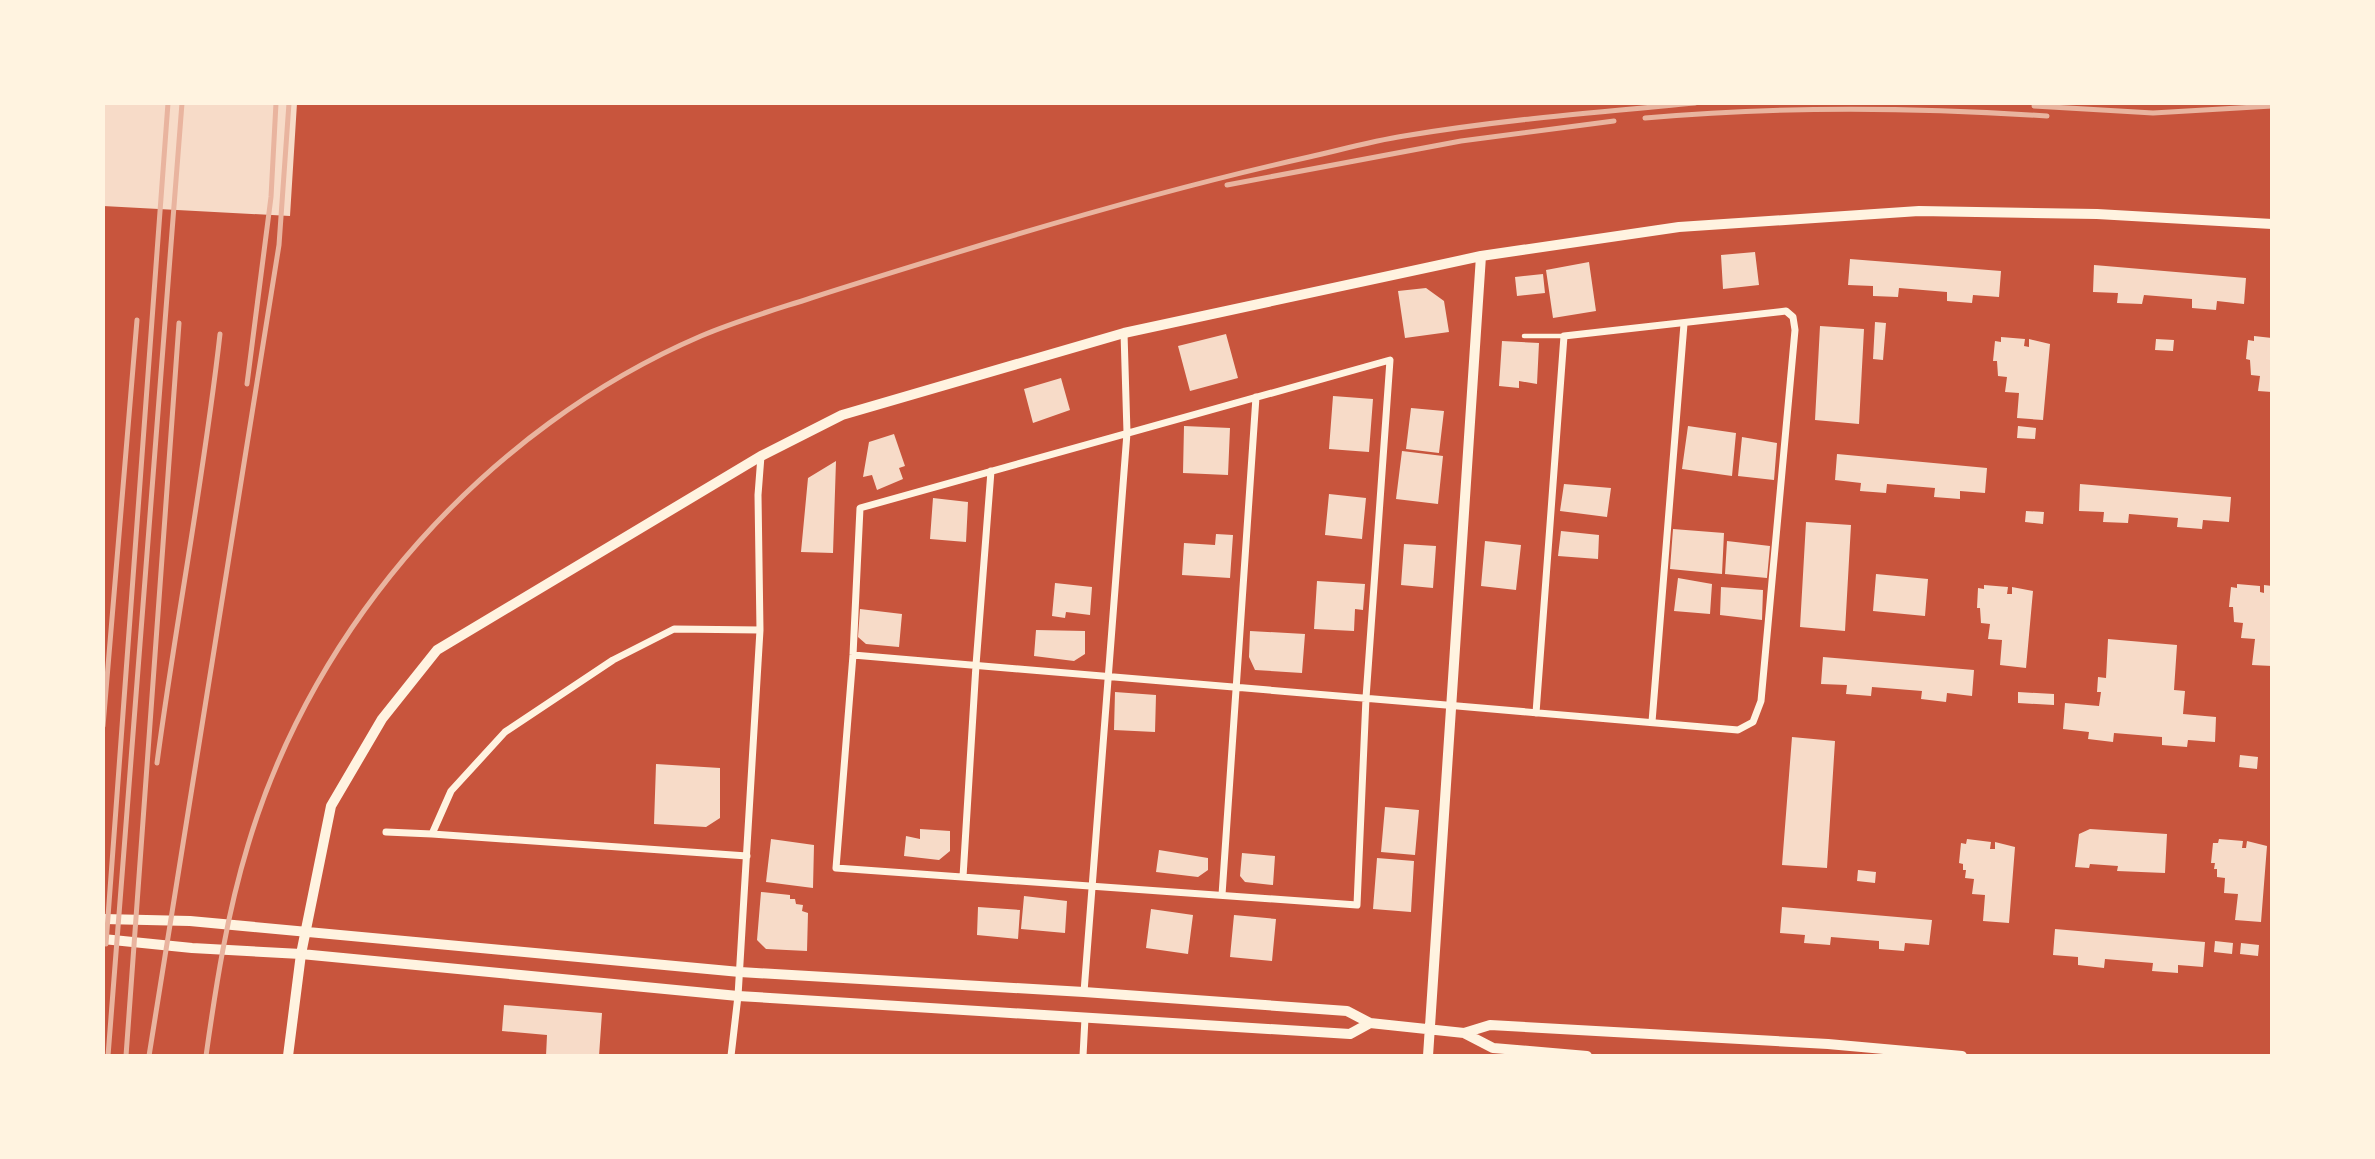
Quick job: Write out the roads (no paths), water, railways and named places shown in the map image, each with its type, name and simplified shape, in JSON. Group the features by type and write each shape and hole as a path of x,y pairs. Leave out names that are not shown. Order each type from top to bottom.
{"street":[{"path":"288,1056 300,954 331,806 382,719 437,650 761,456 842,415 1124,333 1481,256 1679,227 1919,211 2097,215 2272,224"},
{"path":"1429,1056 1481,256"},
{"path":"853,655 1452,705 1536,713 1738,730 1753,722 1761,701 1795,330 1793,317 1786,311 1564,336 1536,713"},
{"path":"1652,722 1685,324"},
{"path":"1084,992 1128,433 1124,333"},
{"path":"1390,360 1356,905 836,867 853,655 860,508 1128,433 1390,360"},
{"path":"1222,895 1256,397"},
{"path":"731,1056 740,972 760,630 758,495 761,456"},
{"path":"963,877 991,471"},
{"path":"432,834 451,791 505,732 613,660 674,629 760,630"},
{"path":"386,832 747,856"},
{"path":"103,919 190,921 740,972 1347,1011 1370,1023 1464,1033 1493,1048 1587,1056"},
{"path":"103,939 192,948 300,954 738,996 1350,1034 1370,1023"},
{"path":"1083,1056 1085,1018"},
{"path":"1464,1033 1490,1025 1815,1043 1962,1056"}],"lane":[{"path":"1524,336 1564,336"}],"railway":[{"path":"106,944 168,103"},
{"path":"108,1056 182,103"},
{"path":"247,384 271,197 276,103"},
{"path":"149,1056 279,245 289,103"},
{"path":"206,1056 228,923 248,845 278,763 317,685 364,611 419,542 481,479 549,423 623,375 701,336 755,316 1028,231 1228,176 1368,143 1440,130 1695,103"},
{"path":"2034,106 2153,113 2272,106"},
{"path":"1645,118 1745,111 1846,109 2047,116"},
{"path":"1227,185 1461,141 1614,121"},
{"path":"103,726 137,320"},
{"path":"126,1056 179,323"},
{"path":"157,763 220,334"}]}
